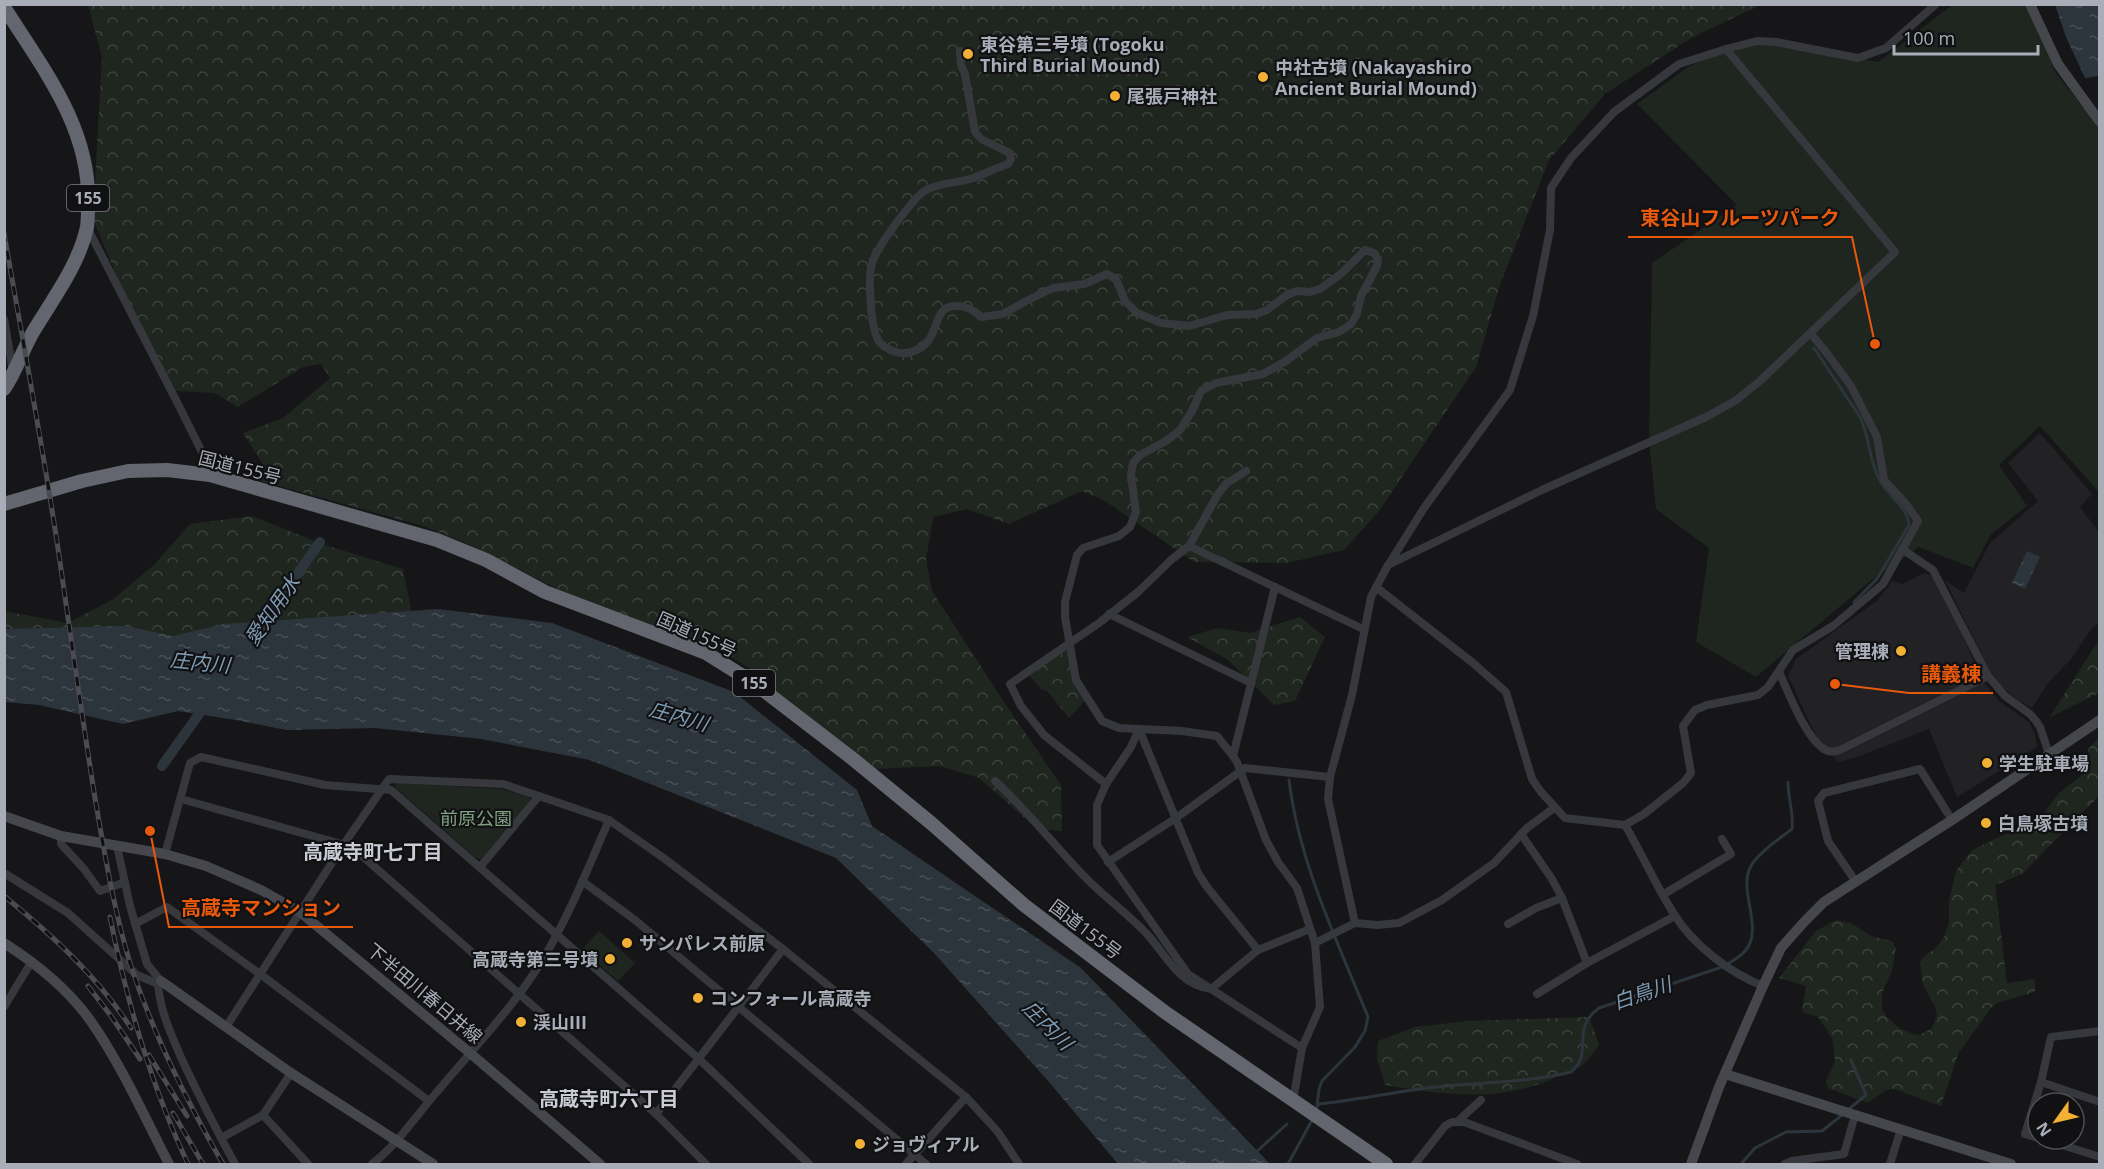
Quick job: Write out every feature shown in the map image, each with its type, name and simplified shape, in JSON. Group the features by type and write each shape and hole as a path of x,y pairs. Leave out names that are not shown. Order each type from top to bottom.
{"highway":[{"name":"155","path":"4,7 69,112 82,150 87,174 87,227 70,270 4,389"},
{"name":"国道155号","path":"4,504 82,481 128,471 168,471 210,475 457,548 486,560 545,592 604,616 682,643 733,668 853,759 932,823 1024,905 1166,1012 1386,1164"}],"street":[{"path":"1354,923 1328,799 1330,777 1352,695 1371,597 1424,508 1510,390 1535,305 1550,230 1551,188 1571,158 1614,112 1679,64 1757,41 1776,42 1858,58 1886,48 1936,4"},
{"path":"2030,4 2058,64 2100,122"},
{"path":"1388,565 1544,489 1664,436 1725,406 1760,381 1895,252 1726,49"},
{"path":"960,51 975,132 981,140 1010,153 1011,159 1008,164 969,179 924,191 879,247 870,275 874,323 879,342 887,348 901,353 915,352 928,342 944,308 953,305 973,310 981,317 1003,314 1053,288 1084,284 1107,274 1116,279 1125,300 1137,313 1161,323 1189,326 1227,315 1256,314 1267,310 1287,295 1297,291 1310,292 1320,289 1342,273 1365,250 1374,253 1378,259 1351,324 1339,332 1317,338 1286,361 1263,374 1206,387 1201,391 1180,430 1166,441 1140,455 1133,463 1131,476 1136,512 1130,527 1119,536 1083,548 1077,555 1065,602 1069,645 1076,680 1102,721 1119,728 1217,736 1233,756 1240,770 1266,840 1278,862 1297,888 1316,943 1320,1007 1302,1048 1293,1101"},
{"path":"87,227 208,464 210,475"},
{"path":"4,319 13,373"},
{"path":"1376,586 1464,655 1506,692 1532,779 1554,808 1565,818 1625,825 1644,814 1683,783 1691,773 1683,726 1695,711 1707,705 1758,696 1768,687 1793,650 1833,626 1883,584 1918,521 1884,480 1877,438 1851,386 1811,334"},
{"path":"1106,784 1044,735 1021,706 1010,684 1069,645 1138,591 1171,560 1190,546 1218,494 1226,484 1245,471"},
{"path":"1190,546 1363,629"},
{"path":"1902,549 1927,564 1940,579 1988,676 2005,696 2036,721 2049,754"},
{"path":"1233,756 1275,587"},
{"path":"1109,614 1251,683"},
{"path":"1779,672 1813,740 1826,751 1833,752 1988,676"},
{"path":"1691,1164 1725,1074 1763,986 1782,948 1797,930 1824,902 1952,820 2100,720"},
{"path":"1139,729 1131,747 1106,784 1097,805 1098,845 1188,975 1302,1048"},
{"path":"1139,729 1198,873 1258,951"},
{"path":"165,854 190,763 201,757 325,785 391,790 698,1058 809,1164"},
{"path":"1108,862 1176,818 1245,768 1330,777"},
{"path":"1856,882 1828,841 1818,801 1824,793 1920,769 1952,820"},
{"path":"226,1027 344,844 389,779 502,784 609,820 665,859 783,949 966,1097 998,1131 1019,1164"},
{"path":"995,781 1019,802 1094,886 1147,934 1183,979 1199,987 1211,989 1258,951 1310,929"},
{"path":"480,867 539,796"},
{"path":"181,799 352,846 656,1114 706,1164"},
{"path":"1316,943 1354,923 1388,925 1410,918 1442,900 1494,863 1521,834 1554,808"},
{"name":"下半田川春日井線","path":"4,816 61,836 165,854 206,866 261,890 300,912 600,1164"},
{"path":"377,1163 470,1053 539,965 557,934 609,820"},
{"path":"1625,825 1675,916 1687,931 1731,972 1763,986"},
{"path":"1521,834 1552,879 1562,898 1587,963"},
{"path":"61,836 61,844 100,891 125,882"},
{"path":"1664,894 1731,854 1722,838"},
{"path":"117,846 147,964 159,983 160,1003 176,1046 235,1164"},
{"path":"4,873 68,913 137,975 159,983 291,1073 433,1164"},
{"path":"582,881 635,920 926,1164"},
{"path":"1509,924 1536,908 1562,898"},
{"path":"135,924 167,907 429,1101"},
{"path":"1537,994 1587,963 1675,916"},
{"path":"4,943 32,962 59,985 90,1020 170,1164"},
{"path":"656,1114 783,949"},
{"path":"4,1007 32,962"},
{"path":"2038,1091 2051,1037 2100,1031"},
{"path":"221,1138 263,1115 291,1073"},
{"path":"1725,1074 2012,1164"},
{"path":"2041,1082 2100,1102"},
{"path":"906,1164 966,1097"},
{"path":"1457,1122 1481,1100"},
{"path":"263,1115 308,1164"},
{"path":"1785,1164 1844,1154 1858,1116"},
{"path":"1415,1164 1445,1126 1457,1122 1464,1122 1577,1164"},
{"path":"1890,1164 1901,1129"},
{"path":"2083,1151 2100,1156"}],"shaded area":[{"path":"2040,433 2092,494 2080,507 2099,532 2100,620 2071,659 2048,683 2032,708 2000,685 1990,672 1945,580 1964,593 1990,543 2038,501 2008,463"},
{"path":"1924,573 1932,576 1984,683 2000,702 2029,722 2035,734 2037,747 1957,797 1929,729 1838,762 1818,740 1788,676 1796,659 1878,600 1892,581 1902,584"}],"green space":[{"path":"88,5 1760,5 1691,38 1605,94 1549,160 1500,285 1476,367 1379,511 1344,550 1286,563 1194,562 1105,501 1082,491 1009,524 967,509 933,517 926,560 932,591 1061,785 1062,831 1037,829 979,778 940,766 875,769 804,719 751,669 721,651 686,636 623,618 568,594 468,544 423,526 261,481 262,463 243,433 283,418 330,378 321,364 303,367 238,407 214,393 176,391 131,310 93,219 102,57"},
{"path":"1952,5 2030,5 2055,72 2099,127 2099,492 2040,426 1999,465 2027,506 1991,534 1973,568 1919,547 1869,582 1756,677 1696,642 1709,548 1656,509 1649,440 1652,263 1737,205 1637,104 1688,67 1726,49 1776,42 1878,62"},
{"path":"252,516 322,544 403,569 414,624 5,667 4,611 67,623 112,600 154,565 190,524"},
{"path":"1300,617 1325,637 1295,701 1274,705 1228,660 1187,637 1218,628 1250,633"},
{"path":"2099,641 2099,693 2049,718 2095,646"},
{"path":"1069,645 1076,680 1087,699 1069,718 1047,691 1041,689 1027,673"},
{"path":"2099,738 2099,796 2022,874 1995,885 2007,983 2035,979 2035,992 1997,1003 1992,1007 1959,1052 1941,1106 1894,1089 1886,1090 1868,1103 1828,1088 1826,1081 1835,1061 1832,1038 1818,1017 1802,1012 1806,986 1779,978 1816,931 1836,920 1851,923 1871,936 1892,941 1896,948 1892,971 1882,993 1882,1009 1886,1016 1899,1028 1913,1034 1920,1035 1932,1028 1937,1015 1923,985 1920,963 1923,957 1936,948 1944,937 1949,923 1949,901 1956,871 1972,850 2040,818 2059,793 2081,776 2089,748"},
{"name":"前原公園","path":"396,783 501,789 529,797 530,801 481,859 476,858 395,787"},
{"path":"599,931 635,963 618,981 582,950"},
{"path":"1589,1017 1599,1044 1586,1062 1557,1077 1515,1091 1493,1094 1451,1094 1385,1085 1377,1058 1378,1041 1415,1027 1468,1021"}],"water":[{"path":"2055,5 2099,5 2099,76 2085,78 2066,37"},
{"path":"2027,551 2040,557 2025,589 2012,583"},
{"name":"庄内川","path":"438,609 552,623 734,692 857,790 872,826 1081,968 1270,1164 1118,1164 1049,1082 934,953 836,858 590,760 481,739 375,728 286,730 178,711 123,724 39,705 5,702 5,629 126,626 173,636 224,624"}],"waterway":[{"path":"1814,348 1860,417 1876,473 1905,513 1909,525 1877,579 1854,602"},
{"name":"愛知用水","path":"257,631 320,542"},
{"name":"愛知用水","path":"162,766 207,703"},
{"path":"1289,780 1294,811 1310,871 1368,1017 1365,1031 1355,1047 1322,1081 1317,1106"},
{"name":"白鳥川","path":"1317,1107 1319,1104 1419,1089 1533,1079 1571,1072 1581,1057 1585,1024 1599,1008 1719,968 1740,956 1746,950 1752,935 1747,886 1749,870 1762,853 1792,829 1788,782"},
{"path":"1849,1109 1866,1095 1851,1060"},
{"path":"1741,1164 1755,1148 1786,1132 1822,1131 1842,1115"},
{"name":"白鳥川","path":"1288,1164 1311,1122"},
{"path":"1255,1153 1287,1124"}],"railway":[{"path":"4,233 47,480 94,792 119,921 130,963 160,1041 183,1091 223,1164"},
{"path":"4,896 73,957 104,991 131,1028"},
{"path":"110,917 132,1012 163,1104 188,1164"},
{"path":"88,986 140,1059"},
{"path":"149,1055 187,1116"},
{"path":"173,1113 203,1164"}],"place":[{"name":"東谷第三号墳 (Togoku Third Burial Mound)","path":"968,54"},
{"name":"中社古墳 (Nakayashiro Ancient Burial Mound)","path":"1263,77"},
{"name":"尾張戸神社","path":"1115,96"},
{"name":"東谷山フルーツパーク","path":"1875,344"},
{"name":"管理棟","path":"1901,651"},
{"name":"講義棟","path":"1835,684"},
{"name":"学生駐車場","path":"1987,763"},
{"name":"白鳥塚古墳","path":"1986,823"},
{"name":"高蔵寺マンション","path":"150,831"},
{"name":"サンパレス前原","path":"627,943"},
{"name":"高蔵寺第三号墳","path":"610,959"},
{"name":"コンフォール高蔵寺","path":"698,998"},
{"name":"渓山III","path":"521,1022"},
{"name":"ジョヴィアル","path":"860,1144"}],"district":[{"name":"高蔵寺町七丁目","path":"373,851"},
{"name":"高蔵寺町六丁目","path":"609,1098"}]}
